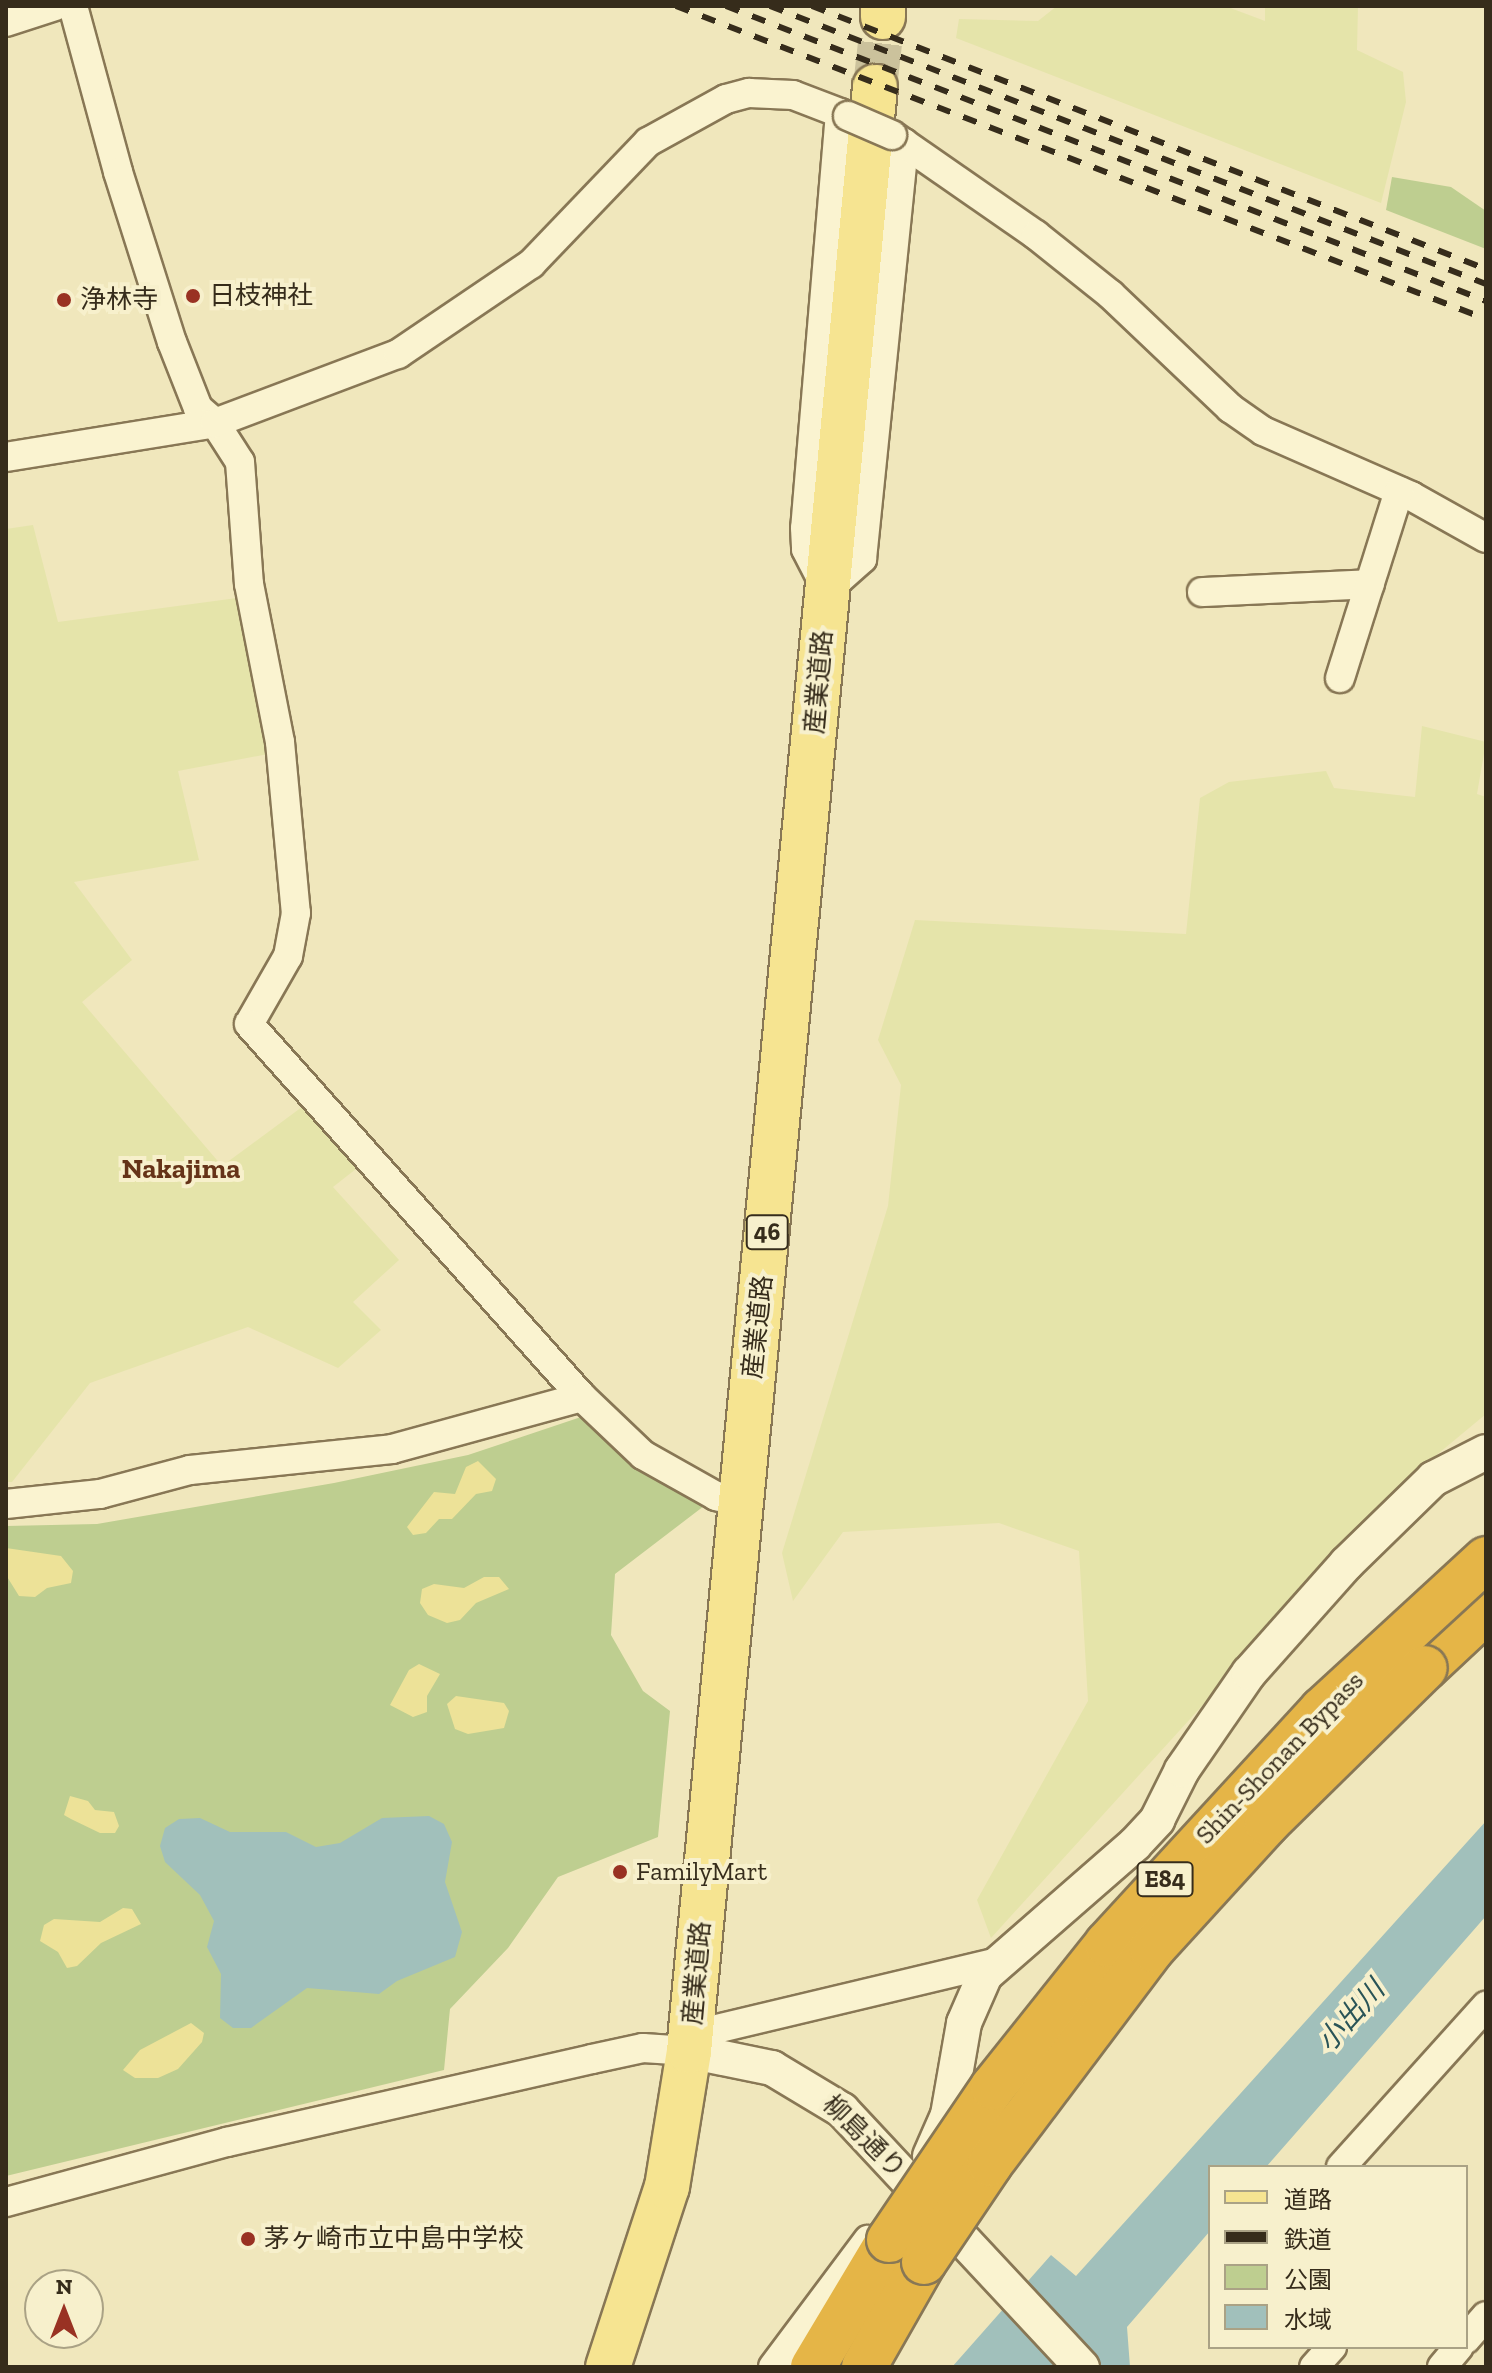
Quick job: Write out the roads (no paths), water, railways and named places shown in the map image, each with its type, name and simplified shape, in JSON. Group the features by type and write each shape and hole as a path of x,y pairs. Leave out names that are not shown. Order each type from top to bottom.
{"highway":[{"name":"Shin-Shonan Bypass","path":"907,2251 993,2087 1107,1944 1322,1710 1486,1559"},
{"name":"Shin-Shonan Bypass","path":"907,2251 990,2164 1152,1949 1267,1823 1486,1611"},
{"name":"E84","path":"813,2367 907,2251"},
{"name":"E84","path":"864,2367 907,2251"}],"main road":[{"name":"産業道路","path":"608,2367 667,2187 690,2043 827,590 854,105"}],"street":[{"path":"6,22 55,6"},
{"path":"73,6 118,172 172,342 198,408 215,423 240,462 249,584 280,742 296,913 288,956 249,1024 582,1397 643,1455 716,1496 741,1502"},
{"path":"6,457 215,423 398,354 456,319 531,264 648,142 715,105 749,93 793,95 854,105 1036,235 1110,294 1230,408 1318,459 1399,491 1486,538"},
{"path":"827,590 862,559 898,139"},
{"path":"1340,678 1399,491"},
{"path":"1202,592 1370,584"},
{"path":"6,1504 100,1494 202,1469 392,1449 582,1397"},
{"path":"773,2367 912,2184 940,2139 964,2023 973,1996 997,1962 1142,1836 1249,1673 1346,1564 1433,1479 1486,1452"},
{"path":"6,2202 227,2142 643,2048 690,2043 997,1962"},
{"path":"1343,2165 1486,2006"},
{"name":"柳島通り","path":"690,2043 772,2068 816,2090 912,2184 1082,2367"},
{"path":"1314,2367 1330,2349"},
{"path":"1442,2367 1457,2349"}],"water":[{"path":"429,1816 444,1824 452,1842 445,1882 462,1932 455,1957 397,1981 379,1994 307,1988 251,2028 233,2028 220,2018 221,1974 207,1947 214,1921 200,1895 165,1862 160,1846 165,1828 179,1819 200,1818 230,1832 286,1832 316,1847 340,1843 382,1818"},
{"name":"小出川","path":"1486,1821 1486,1916 1268,2165 1208,2165 1208,2233 1127,2327 1130,2367 952,2367 1051,2255 1076,2276"}],"tunnel":[{"path":"875,87 883,17"}],"railway":[{"path":"676,6 1486,319"},
{"path":"726,6 1486,301"},
{"path":"770,6 1486,284"},
{"path":"812,6 1486,269"}],"place":[{"name":"日枝神社","path":"193,296"},
{"name":"浄林寺","path":"64,300"},
{"name":"FamilyMart","path":"620,1872"},
{"name":"茅ヶ崎市立中島中学校","path":"248,2239"}],"district":[{"name":"Nakajima","path":"181,1169"}]}
